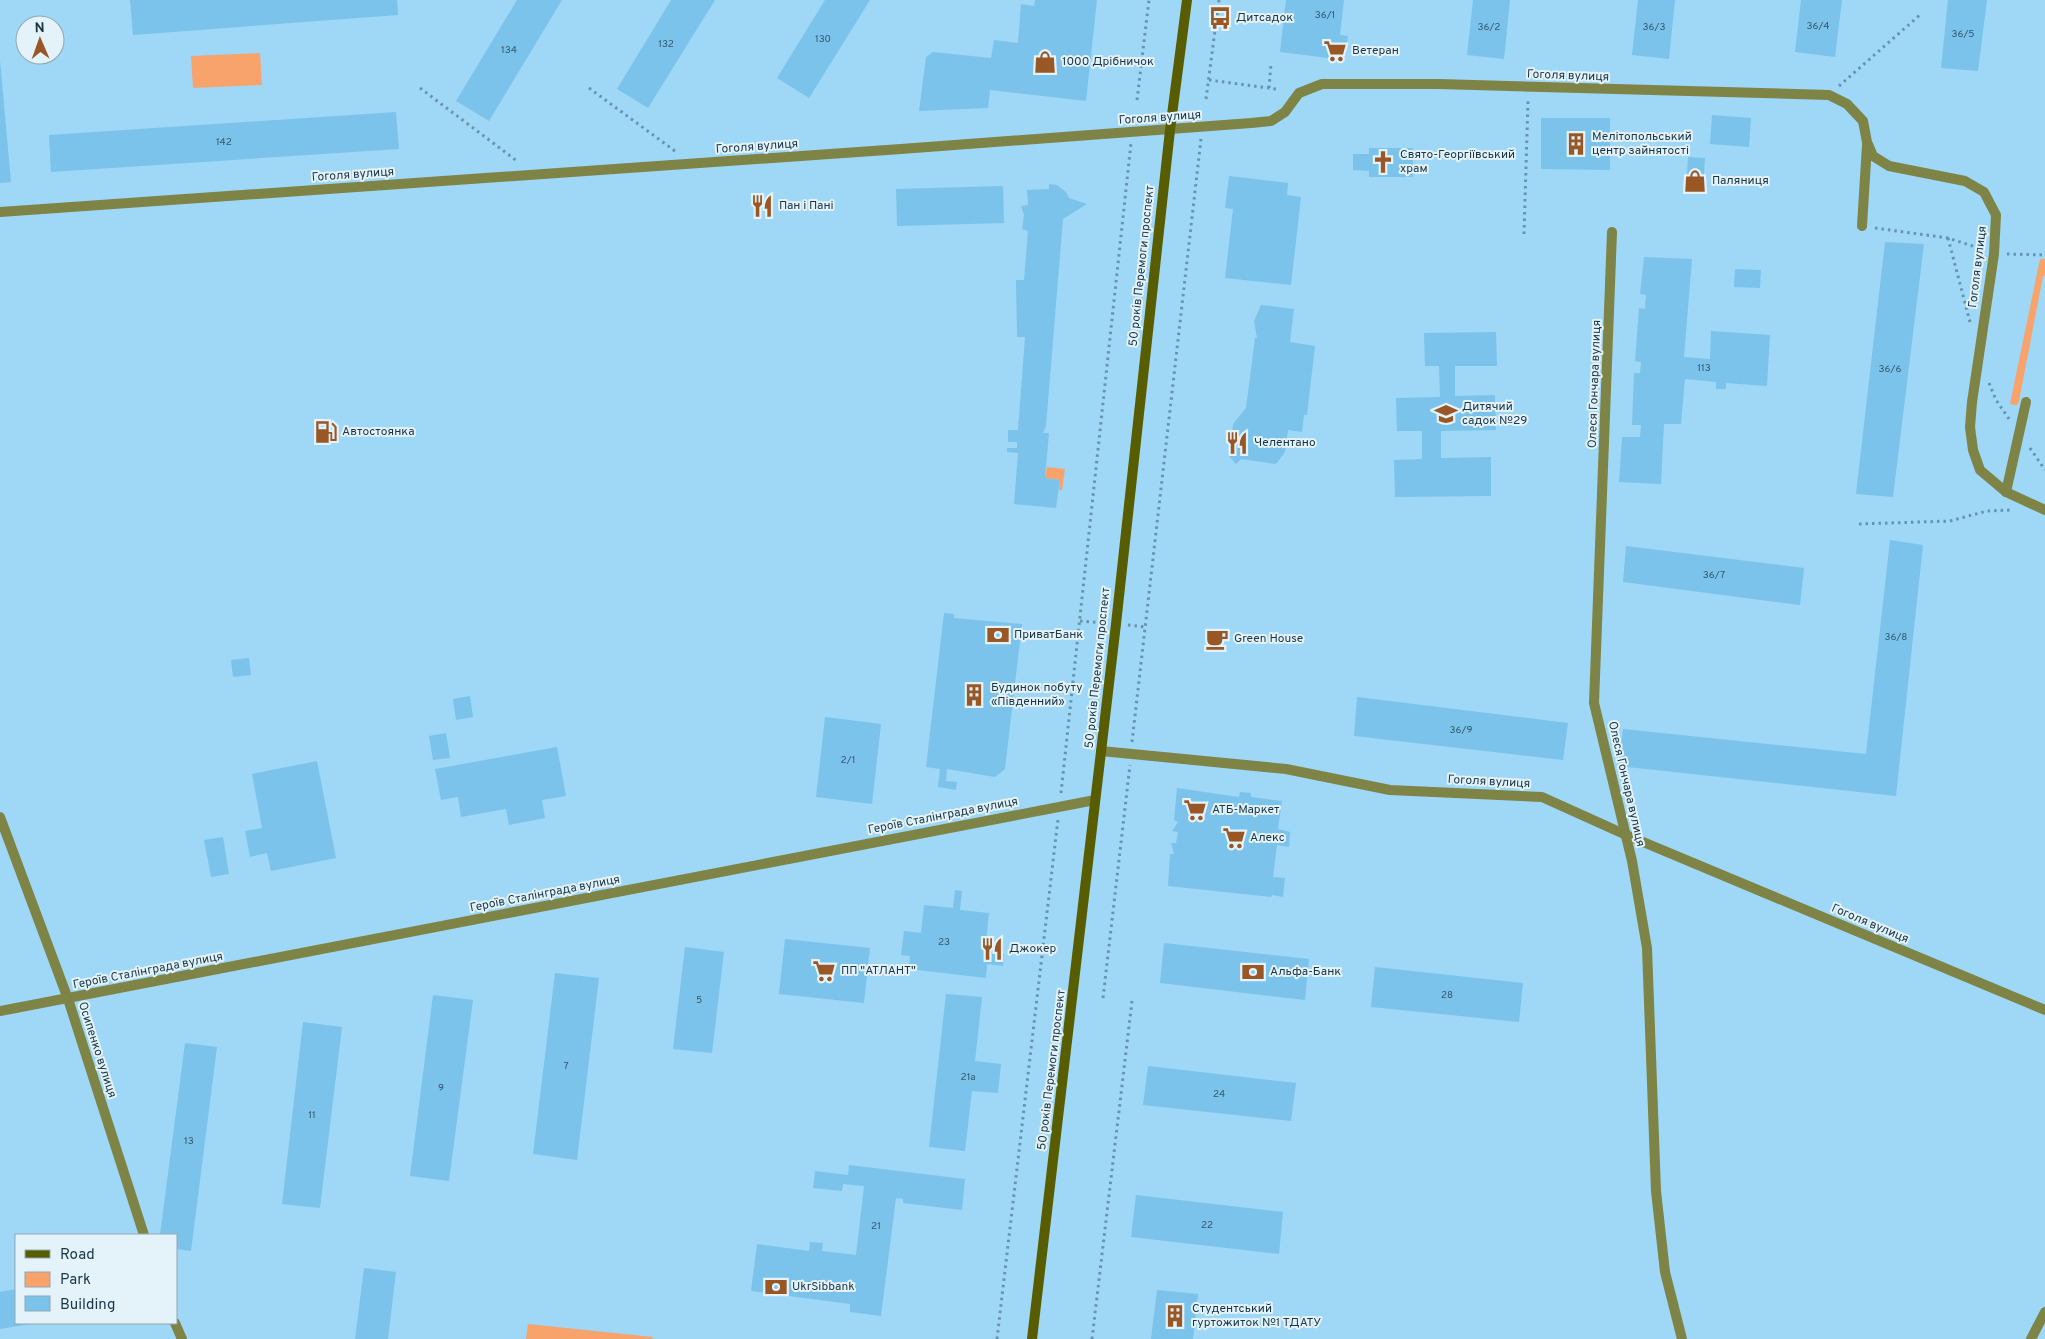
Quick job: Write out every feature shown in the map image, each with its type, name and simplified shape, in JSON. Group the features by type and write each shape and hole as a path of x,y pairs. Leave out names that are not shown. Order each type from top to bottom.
{"main road":[{"name":"50 років Перемоги проспект","path":"1032,1339 1096,800 1170,130 1187,0"}],"street":[{"name":"Гоголя вулиця","path":"0,212 1170,130 1270,121 1285,112 1299,94 1322,84 1829,95 1847,104 1863,121 1867,142 1873,156 1889,166 1965,181 1984,192 1996,215 1994,254 1970,428 1973,450 1980,470 2006,492"},
{"path":"1862,226 1867,142"},
{"name":"Олеся Гончара вулиця","path":"1612,232 1602,543 1594,703 1632,861 1647,948 1656,1191 1665,1272 1682,1339"},
{"path":"2026,402 2006,492 2045,510"},
{"name":"Гоголя вулиця","path":"1101,751 1286,769 1390,790 1542,797 1624,834 2045,1010"},
{"name":"Героїв Сталінграда вулиця","path":"0,1011 1096,800"},
{"name":"Осипенко вулиця","path":"0,817 68,999 144,1234"},
{"path":"2031,1339 2045,1312"},
{"path":"175,1324 182,1339"}],"path":[{"path":"1137,100 1149,0"},
{"path":"1206,99 1219,0"},
{"path":"1829,95 1921,14"},
{"path":"1269,88 1271,64"},
{"path":"1209,80 1276,89"},
{"path":"1524,234 1528,87"},
{"path":"420,88 535,175"},
{"path":"589,88 675,152"},
{"path":"1103,998 1201,136"},
{"path":"997,1339 1060,806 1132,140"},
{"path":"1862,226 1948,238 1994,254 2045,256"},
{"path":"1859,524 1950,521 1986,510 2015,510"},
{"path":"1092,1339 1132,1002"}],"green space":[{"path":"260,53 262,85 193,88 191,56"},
{"path":"2040,259 2045,259 2045,276 2043,276 2019,401 2017,405 2010,404"},
{"path":"1047,467 1065,469 1062,490 1059,490 1060,480 1045,478"},
{"path":"528,1324 653,1337 652,1339 526,1339"}],"building":[{"path":"130,0 397,0 398,15 133,35"},
{"path":"517,0 562,0 489,121 456,101"},
{"path":"671,0 715,0 648,108 617,89"},
{"path":"825,0 870,0 809,98 777,78"},
{"path":"1035,0 1097,0 1086,101 990,90 988,108 919,111 926,57 933,52 991,58 994,40 1018,43 1021,4 1034,6"},
{"path":"1286,0 1344,0 1340,35 1348,36 1344,60 1280,52"},
{"path":"1473,0 1510,0 1504,59 1467,55"},
{"path":"1638,0 1675,0 1669,59 1632,55"},
{"path":"1801,0 1842,0 1835,57 1795,52"},
{"path":"1948,0 1987,0 1978,71 1941,68"},
{"path":"0,60 11,182 0,183"},
{"path":"396,112 399,149 51,172 49,135"},
{"path":"1712,115 1751,118 1749,147 1710,144"},
{"name":"Мелітопольський центр зайнятості","path":"1541,118 1610,118 1610,170 1541,169"},
{"name":"Свято-Георгіївський храм","path":"1369,148 1413,148 1413,177 1369,177 1369,171 1353,170 1353,154 1369,154"},
{"path":"1688,157 1705,158 1703,192 1686,191"},
{"path":"1229,176 1288,183 1287,195 1301,197 1291,285 1225,278 1233,209 1225,208"},
{"path":"1049,184 1057,185 1066,192 1069,198 1087,204 1063,219 1046,426 1043,433 1049,433 1045,478 1060,480 1056,508 1014,504 1018,453 1007,452 1007,448 1017,448 1017,442 1008,442 1008,430 1018,430 1025,337 1017,337 1016,280 1024,280 1028,231 1022,229 1024,215 1021,206 1028,205 1027,190 1049,189"},
{"path":"1003,186 1004,223 897,226 896,189"},
{"path":"1885,242 1924,244 1893,497 1856,494"},
{"path":"1644,257 1692,259 1684,357 1710,359 1711,331 1770,335 1767,386 1726,383 1726,389 1716,389 1716,382 1685,379 1681,424 1664,424 1661,484 1619,482 1622,437 1640,437 1641,425 1632,425 1634,373 1640,373 1641,362 1635,361 1639,308 1645,309 1646,295 1640,294"},
{"path":"1735,269 1761,270 1760,288 1734,287"},
{"path":"1261,305 1294,309 1290,342 1315,346 1307,415 1304,415 1302,432 1288,430 1285,452 1276,464 1241,459 1236,464 1228,455 1232,450 1230,447 1233,424 1246,408 1255,338 1257,338 1254,321"},
{"name":"Дитячий садок №29","path":"1496,332 1497,366 1455,366 1455,396 1495,395 1496,430 1441,431 1441,458 1491,457 1491,496 1395,497 1394,460 1422,459 1422,431 1397,431 1396,398 1440,397 1439,366 1425,366 1424,333"},
{"path":"1890,540 1923,545 1896,796 1618,766 1623,729 1866,754"},
{"path":"1626,546 1804,568 1800,605 1623,582"},
{"name":"Будинок побуту «Південний»","path":"944,613 954,614 954,618 1022,624 1005,769 995,777 947,769 946,781 957,782 956,790 938,787 940,769 926,767"},
{"path":"249,658 251,675 233,677 231,660"},
{"path":"470,696 473,717 456,720 453,699"},
{"path":"1357,697 1568,723 1563,760 1354,736"},
{"path":"825,717 881,724 872,804 816,797"},
{"path":"446,733 450,758 433,760 429,736"},
{"path":"557,747 566,796 542,800 545,818 509,825 506,809 461,817 458,797 441,800 435,769"},
{"path":"317,761 336,858 271,871 267,853 250,857 245,831 262,828 252,774"},
{"name":"Алекс","path":"1177,788 1239,797 1240,792 1251,793 1251,797 1282,801 1278,829 1290,832 1289,847 1277,845 1273,877 1285,878 1283,897 1168,886 1170,854 1174,854 1171,843 1176,843 1178,832 1172,831 1178,822 1174,820"},
{"path":"223,837 229,874 211,877 204,840"},
{"path":"955,890 962,891 960,910 989,913 985,951 1004,954 1003,966 987,964 986,978 909,969 910,956 901,955 904,931 921,933 924,905 953,908"},
{"name":"ПП \"АТЛАНТ\"","path":"785,939 870,948 864,1003 779,994"},
{"path":"1164,943 1309,959 1305,1000 1160,983"},
{"path":"685,947 724,952 712,1053 673,1049"},
{"path":"1375,967 1523,983 1519,1022 1371,1007"},
{"path":"555,973 599,978 577,1160 533,1154"},
{"path":"946,994 982,997 975,1061 1001,1064 998,1093 972,1091 965,1151 929,1147"},
{"path":"433,995 473,1000 449,1181 410,1176"},
{"path":"303,1022 342,1027 320,1208 282,1204"},
{"path":"185,1043 217,1047 191,1251 178,1249 178,1234 160,1234"},
{"path":"1148,1066 1296,1083 1291,1121 1143,1105"},
{"path":"849,1165 965,1179 962,1210 903,1203 903,1199 896,1198 881,1316 850,1312 850,1304 751,1291 757,1244 809,1251 810,1242 823,1243 822,1251 856,1255 864,1186 843,1184 842,1191 813,1188 815,1171 848,1175"},
{"path":"1136,1195 1283,1212 1279,1254 1131,1237"},
{"path":"364,1268 396,1272 388,1339 355,1339"},
{"path":"15,1289 15,1324 30,1324 0,1329 0,1292"},
{"name":"Студентський гуртожиток №1 ТДАТУ","path":"1157,1290 1198,1294 1193,1339 1151,1339"}],"place":[{"name":"Дитсадок","path":"1220,18"},
{"name":"Ветеран","path":"1335,51"},
{"name":"1000 Дрібничок","path":"1045,62"},
{"name":"Мелітопольський центр зайнятості","path":"1576,144"},
{"name":"Свято-Георгіївський храм","path":"1383,162"},
{"name":"Паляниця","path":"1695,181"},
{"name":"Пан і Пані","path":"762,206"},
{"name":"Дитячий садок №29","path":"1446,414"},
{"name":"Автостоянка","path":"326,432"},
{"name":"Челентано","path":"1237,443"},
{"name":"ПриватБанк","path":"998,635"},
{"name":"Green House","path":"1217,639"},
{"name":"Будинок побуту «Південний»","path":"974,695"},
{"name":"АТБ-Маркет","path":"1195,810"},
{"name":"Алекс","path":"1234,838"},
{"name":"Джокер","path":"992,949"},
{"name":"ПП \"АТЛАНТ\"","path":"824,971"},
{"name":"Альфа-Банк","path":"1253,972"},
{"name":"UkrSibbank","path":"776,1287"},
{"name":"Студентський гуртожиток №1 ТДАТУ","path":"1175,1316"}]}
